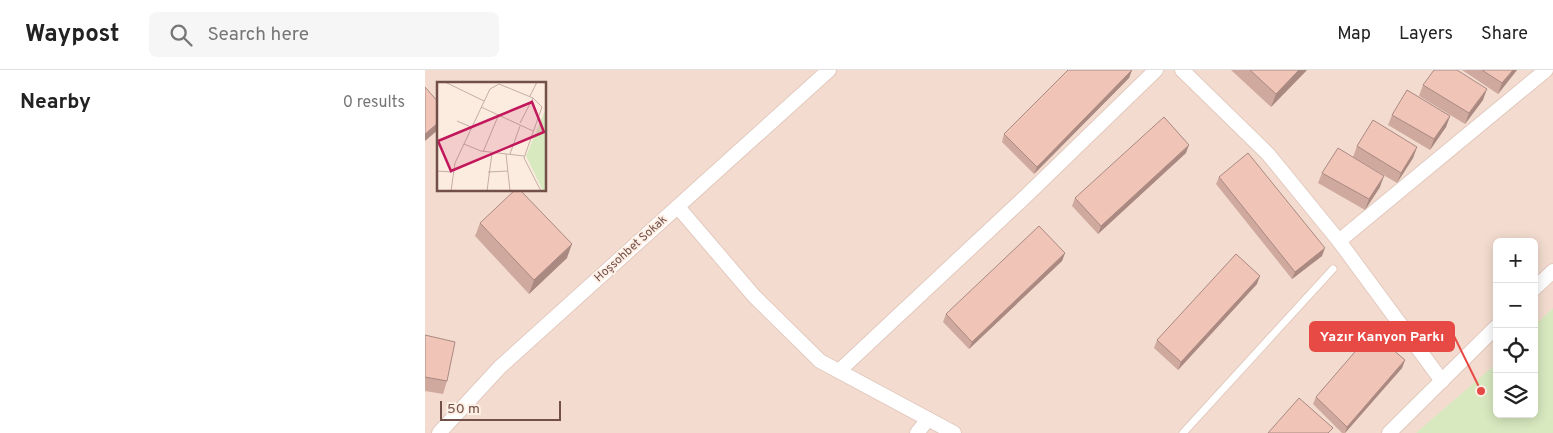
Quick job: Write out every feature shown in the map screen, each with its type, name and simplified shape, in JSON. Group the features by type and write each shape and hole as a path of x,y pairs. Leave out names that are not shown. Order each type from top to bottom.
{"street":[{"path":"839,371 1026,196 1156,70"},
{"path":"1182,70 1268,154 1339,241 1442,381"},
{"path":"1339,241 1546,70"},
{"name":"Hoşsohbet Sokak","path":"439,433 501,367 827,71"},
{"path":"678,207 754,296 820,361 954,433"},
{"path":"1538,285 1553,271"},
{"path":"1389,433 1495,328"},
{"path":"917,433 928,419"}],"lane":[{"path":"1183,433 1333,269"}],"shaded area":[{"path":"425,70 1553,70 1553,433 425,433"}],"green space":[{"path":"1553,308 1553,433 1416,433 1493,366 1493,418 1538,418 1538,322"}],"building":[{"path":"1068,70 1132,70 1037,167 1004,134"},
{"path":"1250,70 1299,70 1276,94"},
{"path":"1434,70 1457,70 1487,89 1469,113 1423,85"},
{"path":"1482,70 1513,70 1502,83"},
{"path":"425,87 437,101 437,124 425,134"},
{"path":"1407,90 1450,116 1434,139 1392,115"},
{"path":"1164,117 1189,145 1101,226 1075,198"},
{"path":"1373,120 1417,147 1401,173 1357,146"},
{"path":"1338,148 1384,176 1369,199 1322,173"},
{"path":"1248,153 1325,248 1295,272 1219,177"},
{"path":"514,191 521,191 572,244 534,280 480,223"},
{"path":"1039,226 1065,253 972,342 946,314"},
{"path":"1236,254 1260,276 1181,362 1157,340"},
{"path":"1372,332 1405,360 1347,427 1316,397"},
{"path":"425,335 455,342 447,381 425,377"},
{"path":"1299,398 1333,428 1328,433 1268,433"}],"place":[{"name":"Yazır Kanyon Parkı","path":"1481,391"}]}
